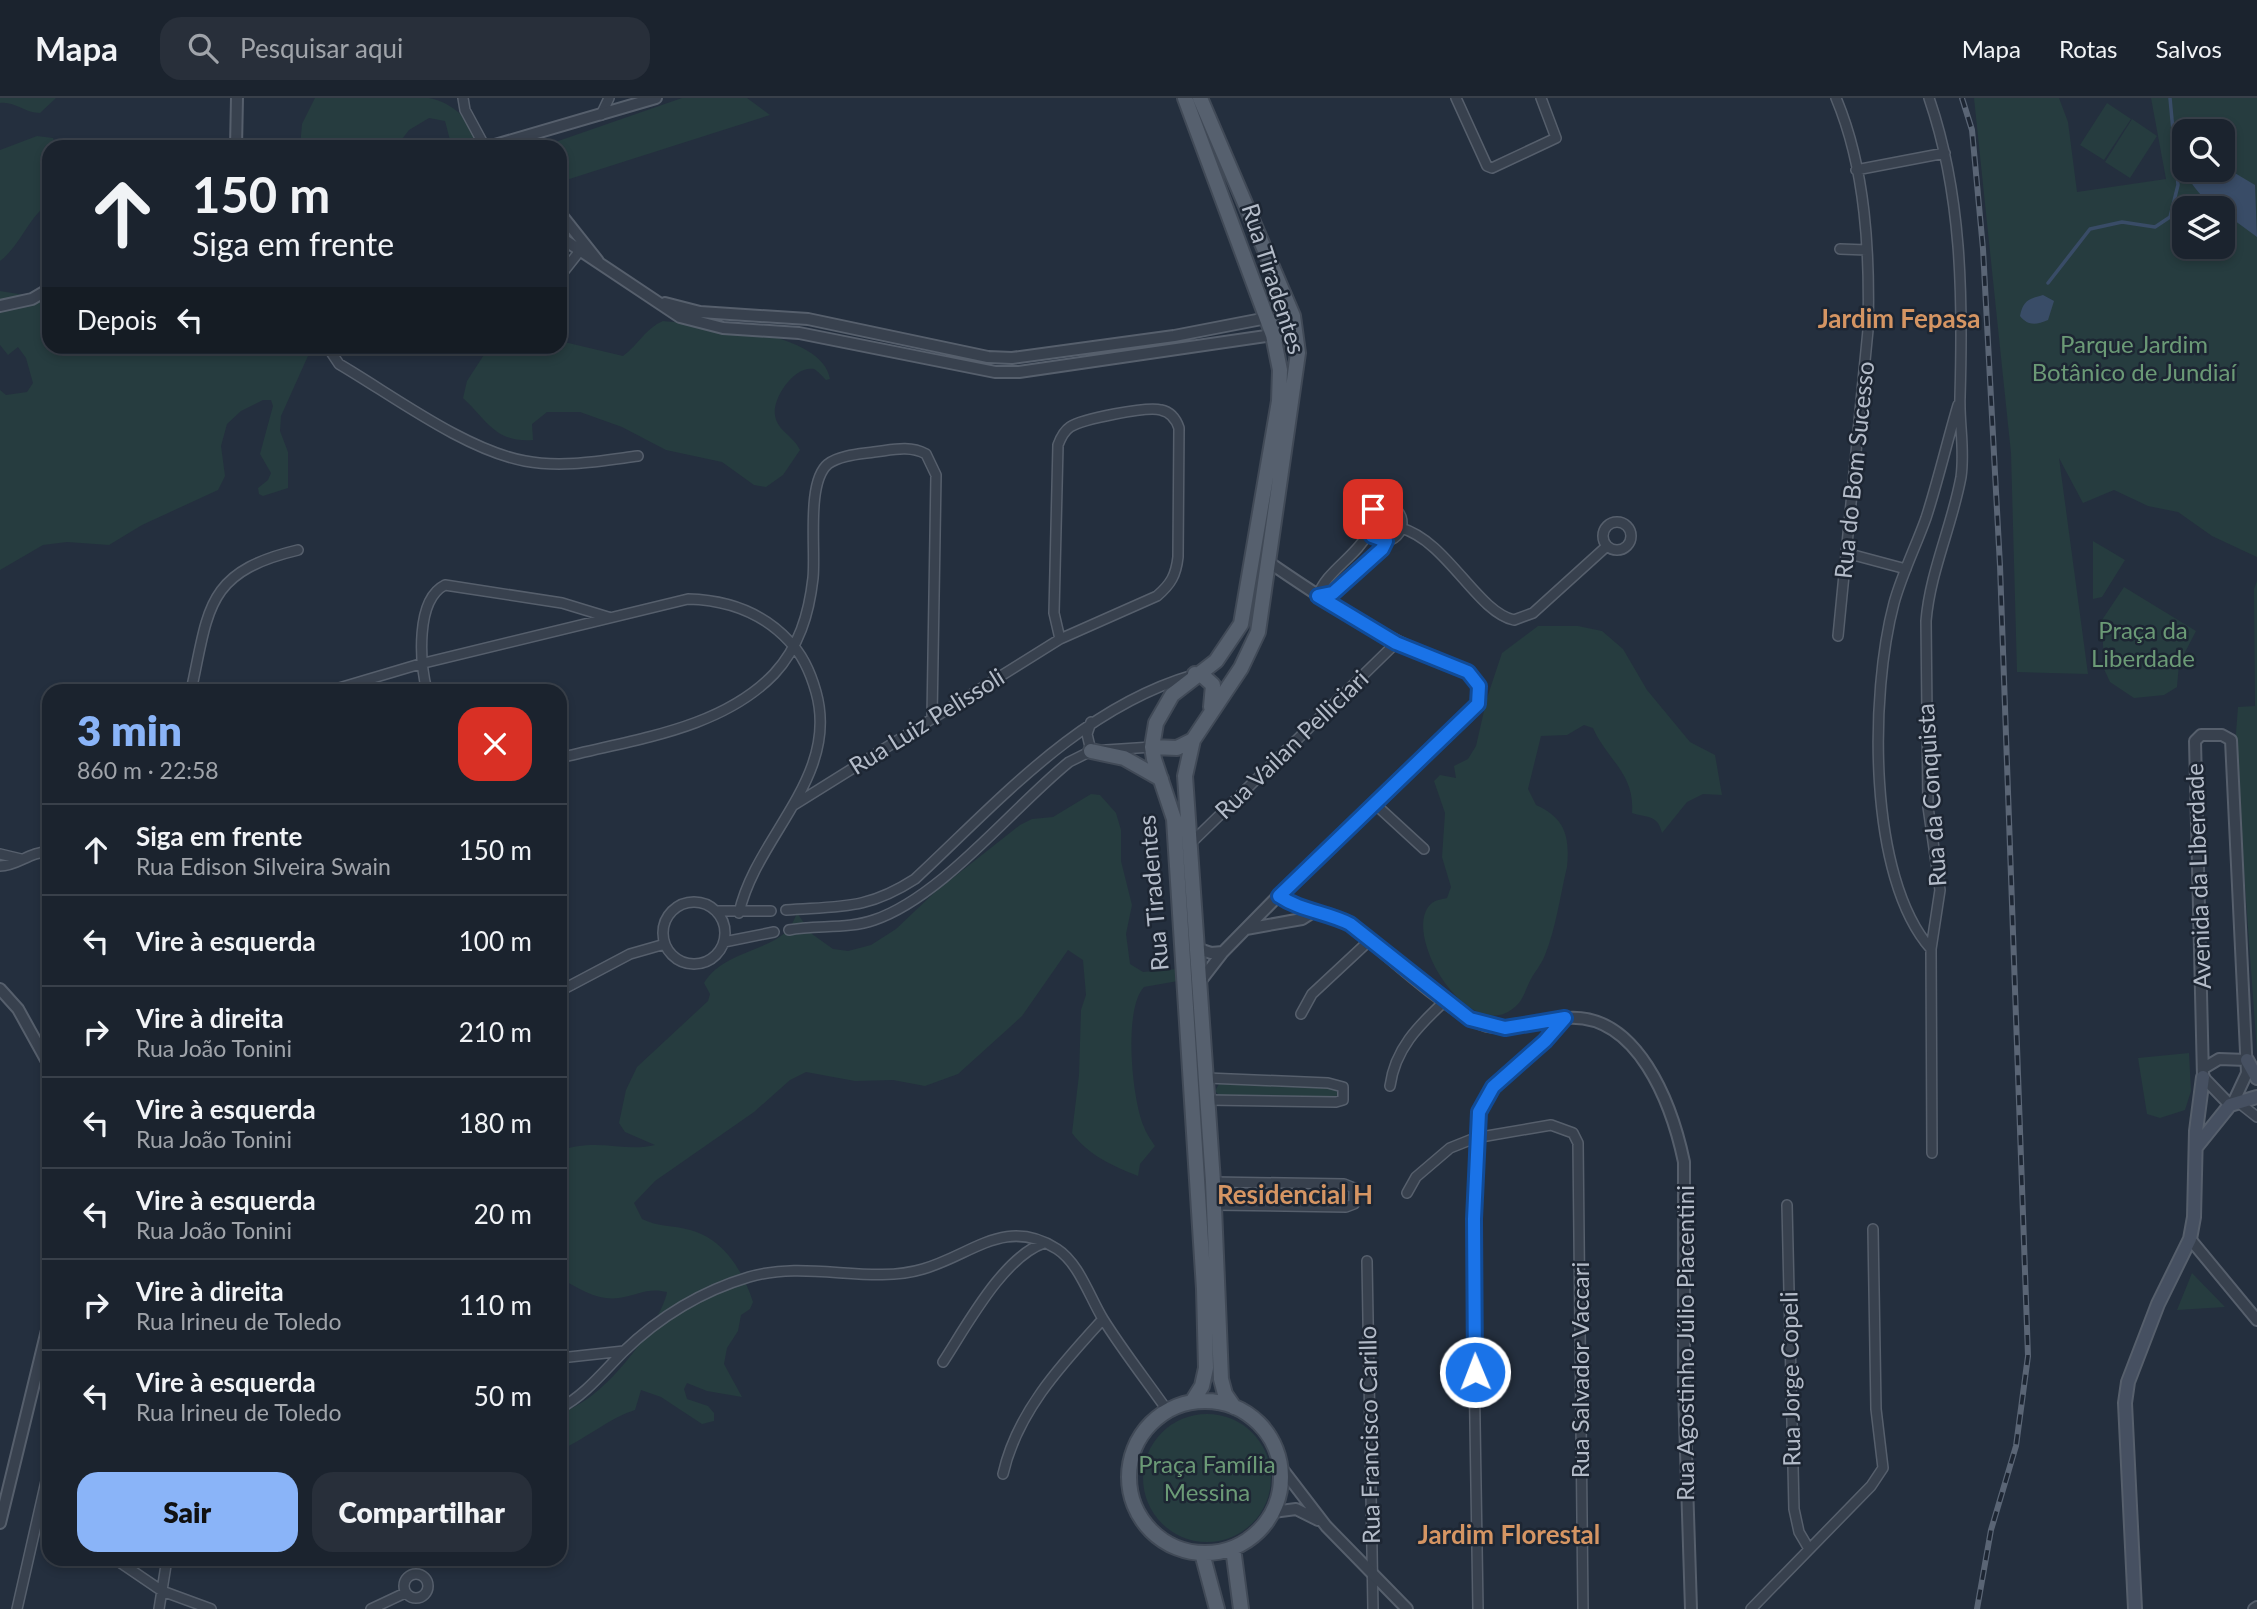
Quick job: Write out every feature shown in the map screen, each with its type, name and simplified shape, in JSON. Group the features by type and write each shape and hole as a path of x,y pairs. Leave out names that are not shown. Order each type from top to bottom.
{"main road":[{"name":"Rua Tiradentes","path":"1185,98 1244,262 1267,318 1277,333 1280,370 1279,401 1246,611 1227,649 1216,661 1195,674 1165,705 1156,723 1152,747 1174,819 1204,1289 1206,1368 1202,1386 1192,1402"},
{"name":"Rua Tiradentes","path":"1200,98 1293,316 1298,353 1262,612 1252,648 1194,740 1185,776 1215,1205 1221,1379 1225,1394 1234,1407"},
{"path":"1244,262 1262,293 1273,294 1279,282"},
{"path":"1293,316 1277,333 1298,353"},
{"path":"1195,674 1203,676 1213,685 1214,700 1208,714"},
{"path":"1152,747 1177,748 1194,740"},
{"path":"1091,751 1124,758 1161,779"},
{"path":"2247,1060 2257,1078"},
{"path":"2135,1609 2125,1403 2128,1382 2158,1304 2190,1239 2195,1207 2203,1073"},
{"path":"2197,1146 2234,1103 2257,1097"},
{"path":"1213,1401 1234,1407 1251,1417 1265,1431 1275,1448 1280,1466 1280,1490 1273,1512 1262,1527 1233,1548 1202,1553 1178,1548 1157,1536 1140,1517 1131,1494 1129,1470 1135,1446 1148,1426 1167,1410 1192,1402 1213,1401"},
{"path":"1233,1548 1241,1609"},
{"path":"1202,1553 1217,1609"}],"street":[{"path":"236,140 237,98"},
{"path":"463,98 465,110 482,140"},
{"path":"601,116 609,98"},
{"path":"520,140 656,98"},
{"path":"1456,98 1487,166 1493,168 1554,140 1556,135 1541,98"},
{"name":"Rua do Bom Sucesso","path":"1836,98 1856,170 1865,216 1868,330 1839,636"},
{"path":"1928,98 1945,153 1959,252 1963,306 1960,400 1927,514 1895,603 1882,674 1882,803 1891,864 1906,913 1918,934 1931,949"},
{"path":"1856,170 1945,153"},
{"path":"567,222 602,266"},
{"path":"567,243 680,317 723,328 799,333 975,369 1019,372 1277,333"},
{"path":"1840,249 1867,250"},
{"path":"567,267 579,252"},
{"path":"0,306 32,299 42,293"},
{"path":"655,300 700,312 808,319 988,357 1012,358 1174,336 1267,318"},
{"path":"724,314 727,318 751,324 763,331"},
{"path":"855,328 862,341 875,349"},
{"path":"332,354 339,364 468,440 497,454 554,464 638,456"},
{"path":"975,369 990,368 1012,358"},
{"name":"Rua da Conquista","path":"1932,1153 1931,949 1940,890 1928,807 1926,621 1928,593 1945,546 1961,473 1964,441 1960,400"},
{"name":"Rua Luiz Pelissoli","path":"794,805 1060,639 1157,596 1176,574 1179,428 1168,412 1145,409 1073,425 1062,435 1058,444 1054,613 1060,639"},
{"path":"567,756 715,716 758,690 796,648 813,576 816,492 823,471 836,460 858,454 918,450 933,463 936,475 932,719"},
{"path":"1382,505 1396,509 1402,518 1401,528 1396,537 1386,541 1376,539 1369,532 1367,517 1373,509 1382,505"},
{"path":"1401,528 1426,539 1498,613 1514,620 1533,613 1607,545"},
{"path":"1318,596 1321,585 1355,555 1369,532"},
{"path":"1318,596 1333,593 1382,549 1386,541"},
{"path":"193,684 209,612 218,593 243,569 270,556 298,550"},
{"path":"1846,552 1906,569"},
{"path":"1199,983 1223,953 1279,896 1468,716 1478,704 1480,694 1476,678 1468,672 1396,643 1318,596 1270,562"},
{"path":"425,684 420,664 426,608 436,590 445,585 562,603 610,617"},
{"path":"352,684 420,664 688,599 711,599 739,607 761,618 796,648 813,681 822,712 817,752 794,805 745,885 739,913"},
{"name":"Rua Vailan Pelliciari","path":"1188,847 1396,643"},
{"path":"786,910 863,905 892,894 915,879 1046,758 1091,722 1143,692 1195,674"},
{"path":"1091,722 1087,734 1091,751"},
{"name":"Avenida da Liberdade","path":"2203,1073 2195,754 2195,741 2201,735 2222,735 2231,740 2247,1060"},
{"path":"789,930 872,921 903,908 929,890 1056,773 1091,751 1152,747"},
{"path":"1375,804 1424,849"},
{"path":"0,854 20,859"},
{"path":"0,866 11,866 20,859 42,854"},
{"name":"Rua Agostinho Júlio Piacentini","path":"1279,896 1313,912 1336,916 1445,1001 1486,1026 1505,1028 1565,1018 1590,1018 1620,1035 1635,1049 1655,1082 1678,1132 1684,1162 1684,1388 1691,1609"},
{"path":"716,911 725,931 724,942 713,957 695,964 677,959 665,944 663,930 667,917 677,907 690,902 704,904 716,911 771,911"},
{"path":"1246,929 1302,919 1313,912"},
{"path":"724,942 774,932"},
{"path":"1301,1014 1312,994 1370,940"},
{"path":"567,987 630,954 665,944"},
{"path":"1196,948 1210,953 1223,953"},
{"path":"0,989 18,1009 42,1052"},
{"path":"1390,1086 1393,1064 1403,1046 1422,1022 1445,1001"},
{"path":"1478,1609 1473,1299 1475,1138 1479,1112 1493,1087 1545,1041 1565,1018"},
{"path":"2234,1103 2245,1081 2247,1060 2219,1059 2203,1073 2234,1103 2257,1117"},
{"path":"1207,1078 1328,1083 1343,1087 1345,1092 1343,1100 1336,1102 1208,1100"},
{"name":"Rua Salvador Vaccari","path":"1475,1138 1551,1125 1573,1133 1578,1143 1583,1609"},
{"path":"1407,1194 1416,1177 1450,1148 1475,1138"},
{"path":"1213,1182 1344,1184 1354,1188 1354,1204 1346,1207 1215,1205"},
{"name":"Rua Jorge Copeli","path":"1787,1205 1794,1509 1799,1532 1809,1549"},
{"path":"1751,1609 1871,1486 1883,1468 1876,1409 1873,1228"},
{"path":"567,1403 584,1391 653,1325 691,1301 751,1276 791,1270 902,1273 924,1269 1010,1235 1031,1237 1063,1254 1103,1319 1167,1410"},
{"path":"2190,1239 2257,1320"},
{"path":"943,1363 991,1291 1030,1248 1044,1244"},
{"name":"Rua Francisco Carillo","path":"1367,1261 1373,1609"},
{"path":"1003,1474 1018,1430 1037,1397 1066,1359 1103,1319"},
{"path":"0,1523 42,1351"},
{"path":"567,1357 624,1351"},
{"path":"1280,1466 1326,1526 1407,1609"},
{"path":"1273,1512 1305,1511 1326,1526"},
{"path":"18,1609 42,1514"},
{"path":"125,1566 162,1591 211,1609"},
{"path":"159,1609 165,1566"},
{"path":"371,1609 405,1593"}],"green space":[{"path":"0,98 56,98 40,113 0,103"},
{"path":"315,98 429,98 445,103 467,120 476,140 450,140 445,121 429,118 409,130 401,140 301,140 302,124"},
{"path":"682,98 747,98 770,115 567,180 567,140 561,140"},
{"name":"Parque Jardim Botânico de Jundiaí","path":"1974,98 2059,98 2068,122 2077,192 2166,179 2151,98 2257,98 2257,557 2212,536 2178,512 2148,506 2114,490 2083,503 2059,458 2088,674 2017,672 2011,453"},
{"path":"2107,103 2131,119 2104,160 2080,145"},
{"path":"2132,119 2157,136 2130,178 2105,162"},
{"path":"37,136 54,140 42,140 42,209 0,261 0,150"},
{"path":"0,291 42,298 42,354 309,354 281,416 280,431 288,452 288,488 263,496 259,494 258,488 268,480 271,473 260,454 273,406 271,400 263,400 241,411 227,424 221,446 225,476 218,490 142,525 109,545 67,542 43,545 0,570 0,390 6,395 27,392 33,383 26,358 18,347 8,355 0,345"},
{"path":"663,321 758,333 806,350 822,363 830,379 826,380 814,369 806,369 786,384 777,400 776,421 800,450 783,475 766,487 754,485 722,462 666,450 622,427 580,412 547,412 532,424 533,440 509,438 493,428 463,398 467,381 484,354 567,354 567,343 623,356"},
{"path":"2093,541 2125,560 2102,597 2093,599"},
{"path":"2257,581 2257,1053 2235,746 2238,707 2255,706 2254,589"},
{"name":"Praça da Liberdade","path":"2124,587 2196,631 2179,664 2177,687 2164,695 2134,698 2110,682 2104,669 2102,620"},
{"path":"1538,626 1578,626 1602,631 1623,649 1647,690 1690,742 1715,755 1722,795 1703,794 1687,802 1662,833 1654,820 1632,813 1632,799 1625,777 1593,728 1584,725 1567,735 1541,736 1528,789 1536,805 1554,816 1564,829 1568,846 1567,867 1555,923 1543,959 1518,1004 1498,1015 1479,1012 1460,1000 1444,982 1424,937 1424,917 1432,903 1447,898 1451,887 1442,857 1445,813 1434,781 1440,775 1456,778 1454,766 1468,759 1476,746 1487,698 1502,653"},
{"path":"1091,794 1100,795 1116,813 1121,830 1121,861 1132,905 1126,934 1130,964 1143,972 1178,969 1178,981 1144,987 1137,998 1133,1014 1132,1055 1136,1097 1145,1129 1155,1146 1140,1164 1138,1176 1093,1154 1072,1133 1079,1075 1081,1010 1086,995 1083,960 1068,950 1022,1016 958,1074 925,1086 893,1080 855,1081 806,1072 790,1080 754,1112 655,1181 634,1203 642,1219 690,1230 713,1241 738,1268 749,1290 753,1302 750,1309 741,1315 738,1331 727,1348 724,1364 742,1397 707,1391 687,1383 684,1389 687,1399 708,1406 714,1413 714,1421 702,1424 661,1397 641,1390 635,1410 567,1446 567,1409 591,1396 625,1363 653,1324 667,1292 649,1291 619,1298 604,1298 567,1282 567,1149 586,1145 655,1145 625,1132 619,1123 626,1090 637,1067 708,1001 710,994 704,983 711,973 731,959 765,945 785,933 797,913 812,934 833,949 848,951 871,945 896,929 935,892 1020,825 1032,819 1053,817"},
{"path":"2189,1053 2191,1091 2185,1110 2160,1118 2147,1114 2138,1058"},
{"path":"1219,1084 1332,1088 1341,1094 1337,1098 1220,1096 1215,1091"},
{"path":"2192,1273 2225,1307 2177,1310"},
{"name":"Praça Família Messina","path":"1207,1414 1231,1419 1252,1433 1266,1454 1271,1478 1266,1502 1252,1523 1231,1537 1207,1542 1183,1537 1162,1523 1148,1502 1143,1478 1148,1454 1162,1433 1183,1419"}],"water":[{"path":"2235,173 2255,185 2257,237 2235,221 2235,196 2200,194 2191,182 2235,182"},
{"path":"2043,295 2054,301 2048,320 2036,324 2026,322 2020,316 2025,303"}],"waterway":[{"path":"2048,283 2090,229 2122,222 2155,227 2170,217 2178,185 2170,98"}],"railway":[{"path":"1962,98 1972,130 1983,249 2000,566 2028,1356 2016,1446 1991,1530 1977,1609"}],"district":[{"name":"Jardim Fepasa","path":"1899,319"},
{"name":"Residencial H","path":"1295,1195"},
{"name":"Jardim Florestal","path":"1509,1535"}],"route":[{"path":"1373,509 1367,517 1367,527 1376,539 1386,541 1382,549 1333,593 1318,596 1362,625 1396,643 1468,672 1476,678 1479,686 1478,704 1279,896 1299,907 1336,916 1350,924 1445,1001 1470,1019 1486,1026 1505,1028 1565,1018 1545,1041 1493,1087 1479,1112 1475,1138 1475,1372"}]}
